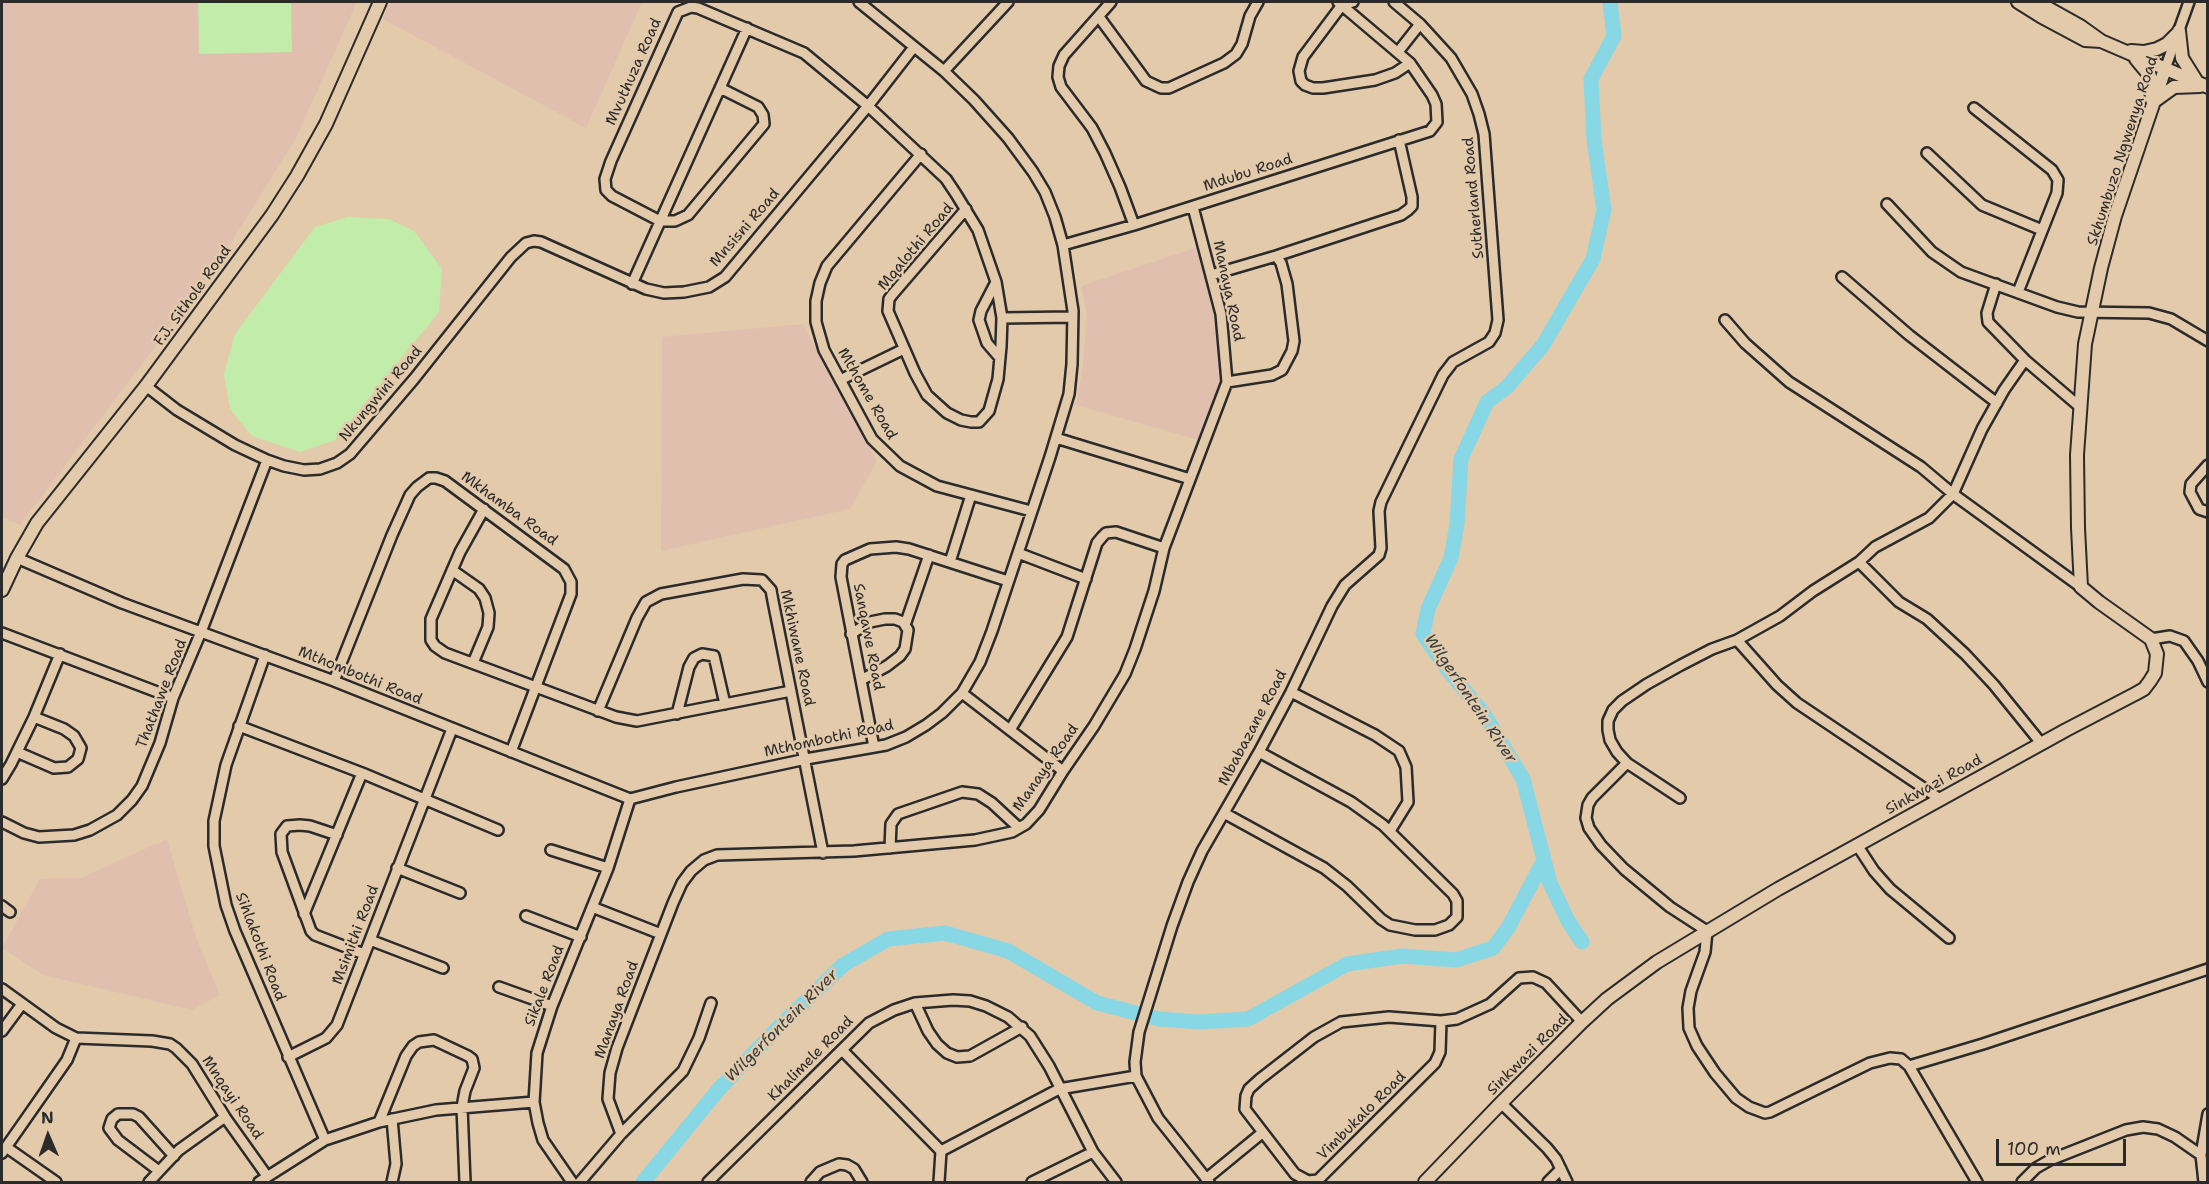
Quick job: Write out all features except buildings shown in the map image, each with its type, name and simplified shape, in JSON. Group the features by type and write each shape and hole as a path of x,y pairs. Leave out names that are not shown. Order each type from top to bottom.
{"street":[{"name":"F.J. Sithole Road","path":"2,590 37,523 146,387 272,215 307,161 326,124 380,2"},
{"name":"Mthombothi Road","path":"17,558 122,603 334,681 630,799 806,759 874,747 907,736 942,713 962,693 980,662 1056,438 1069,394 1072,317 1063,245 1048,201 1033,172 1008,138 944,71 860,2"},
{"path":"944,71 1008,2"},
{"path":"1112,2 1064,55 1059,66 1058,77 1061,87 1092,128 1105,153 1134,225"},
{"path":"1099,17 1146,81 1161,88 1168,88 1224,63 1236,54 1242,44 1250,16 1258,2"},
{"path":"1340,3 1353,2"},
{"name":"Sutherland Road","path":"1394,2 1420,24 1451,58 1472,94 1479,114 1484,134 1498,314"},
{"path":"2018,2 2085,40 2101,41"},
{"path":"2037,2 2080,26 2101,41 2203,85"},
{"name":"Skhumbuzo Ngwenya Road","path":"2092,312 2110,232 2189,2"},
{"path":"1340,3 1398,52 1410,63 1395,74 1376,80 1323,88 1305,86 1301,81 1299,70 1303,57 1340,3"},
{"name":"Mvuthuza Road","path":"660,221 612,196 606,190 605,179 678,12 691,7 804,53 921,154 946,179 966,209"},
{"path":"1398,52 1420,24"},
{"path":"632,284 747,28"},
{"path":"2128,53 2152,50 2167,44 2178,33"},
{"path":"2178,33 2182,58 2203,85"},
{"name":"Mnsisni Road","path":"541,242 646,289 664,293 709,287 725,277 868,106 914,47"},
{"path":"2128,53 2150,76 2153,104"},
{"name":"Mdubu Road","path":"1063,245 1193,207 1430,131 1437,122 1437,111 1432,95 1410,63"},
{"path":"2153,104 2163,93 2174,87 2203,85"},
{"path":"660,221 680,220 693,211 764,124 763,115 758,107 720,88"},
{"path":"1974,108 2056,174 2059,186 2018,292"},
{"path":"1211,275 1276,256 1408,210 1412,206 1412,197 1399,140"},
{"path":"1927,153 1982,205 2042,230"},
{"name":"Mthome Road","path":"921,154 827,266 816,301 816,322 824,350 872,439 892,459 918,478 937,486 1031,511"},
{"path":"1887,204 1932,252 1951,267 2057,307 2092,312 2141,313 2171,319 2208,341"},
{"name":"Manaya Road","path":"621,1134 608,1099 610,1072 661,934 682,883 691,871 704,860 717,855 737,853 823,854 996,836 1019,828 1039,810 1094,726 1125,674 1154,591 1164,548 1227,382 1221,314 1193,207"},
{"name":"Mqalothi Road","path":"966,209 978,230 996,282 1002,318 998,379 989,411 979,422 961,420 947,413 932,400 915,373 889,316 889,299 966,209"},
{"name":"Nkungwini Road","path":"146,387 195,421 267,460 304,470 320,469 337,463 350,454 414,379 511,256 526,243 541,242"},
{"path":"1227,382 1272,375 1282,369 1292,351 1294,341 1287,284 1281,263 1276,256"},
{"path":"1842,277 1909,335 1997,403"},
{"path":"996,282 981,311 979,320 987,343 1000,358"},
{"path":"1996,284 1987,313 1988,322 2025,360 2080,407"},
{"path":"2081,586 2077,490 2080,407 2085,344 2092,312"},
{"name":"Mbabazane Road","path":"1207,1181 1158,1118 1136,1076 1135,1062 1139,1032 1188,882 1202,851 1291,692 1332,606 1345,585 1379,555 1381,502 1443,375 1453,362 1494,337 1498,314"},
{"path":"1002,318 1072,317"},
{"path":"1725,320 1745,343 1789,382 1921,466 1953,494 2151,639 2170,636 2184,641 2198,661 2208,682"},
{"path":"840,380 904,348"},
{"path":"1680,798 1627,763 1610,740 1608,721 1613,710 1622,700 1681,664 1737,640 1780,616 1813,591 1859,562 1875,547 1929,518 1953,494 1971,451 1997,403 2025,360"},
{"path":"1056,438 1190,479"},
{"name":"Thathawe Road","path":"2,822 24,833 39,837 58,837 90,830 117,816 142,786 160,742 173,698 267,460"},
{"path":"2208,465 2191,484 2190,492 2199,509 2208,512"},
{"name":"Mkhamba Road","path":"334,681 410,495 429,478 436,477 484,509 564,569 571,582 571,594 511,752"},
{"path":"950,562 971,495"},
{"path":"484,509 460,552 431,619 430,640 446,653 598,711 637,721 790,691"},
{"path":"1010,730 1067,637 1097,543 1106,533 1116,532 1164,548"},
{"name":"Sanqawe Road","path":"874,747 841,577 842,564 845,560 870,549 886,547 909,549 1008,581"},
{"path":"1018,553 1086,579"},
{"path":"905,625 929,555"},
{"path":"1859,562 1899,602 1927,619 1965,654 2042,743"},
{"path":"452,570 479,589 485,598 489,613 488,627 473,663"},
{"name":"Mkhiwane Road","path":"598,711 639,612 646,602 661,594 742,579 762,580 771,590 823,854"},
{"path":"852,634 862,626 877,620 896,619 908,630 908,640 900,656 861,680"},
{"path":"2,633 173,698"},
{"name":"Sinkwazi Road","path":"1425,1182 1582,1022 1626,984 1707,931 1857,845 2144,689 2155,673 2157,663 2156,648 2151,639"},
{"path":"1737,640 1797,703 1940,799"},
{"path":"2,779 34,717 60,654"},
{"path":"677,714 688,667 694,658 702,654 714,656 725,704"},
{"name":"Sihlakothi Road","path":"265,655 226,765 214,821 214,846 218,873 235,932 325,1140"},
{"path":"1291,692 1383,740 1399,751 1406,767 1408,802 1390,831"},
{"path":"962,693 1063,771"},
{"path":"17,753 54,768 68,767 78,759 81,748 74,736 64,729 34,717"},
{"path":"239,726 362,773 498,830"},
{"name":"Msimithi Road","path":"288,1057 332,1034 452,729"},
{"path":"1224,813 1324,868 1390,925 1415,930 1443,928 1449,926 1456,917 1457,901 1453,894 1390,831 1351,802 1259,752"},
{"path":"1627,763 1601,788 1588,805 1586,818 1589,828 1601,845 1648,891 1707,931 1705,952 1689,999 1689,1028 1697,1046 1715,1073 1736,1098 1758,1112 1770,1112 1882,1059 1901,1059 1909,1066 1977,1182"},
{"path":"304,914 362,773"},
{"path":"890,848 891,824 898,814 962,792 978,794 992,803 1019,828"},
{"name":"Sikale Road","path":"572,1182 543,1140 534,1102 537,1053 552,1006 608,868 630,799"},
{"path":"337,835 300,825 286,826 281,840 282,852 311,931 315,935 364,954"},
{"path":"1857,845 1874,872 1949,938"},
{"path":"551,850 608,868"},
{"path":"397,868 460,893"},
{"path":"592,907 661,934"},
{"path":"526,916 581,937"},
{"path":"370,940 443,968"},
{"path":"1909,1066 1983,1044 2208,969"},
{"name":"Vimbukalo Road","path":"1442,1021 1440,1052 1435,1063 1318,1180 1308,1181 1295,1174 1245,1109 1244,1102 1249,1089 1330,1027 1353,1019 1389,1017 1442,1021 1457,1019 1479,1011 1519,978 1533,977 1546,983 1582,1022"},
{"path":"499,987 552,1006"},
{"name":"Mnqayi Road","path":"2,989 57,1028 76,1038 152,1041 170,1044 176,1048 192,1064 225,1117 267,1176"},
{"name":"Khalimele Road","path":"708,1182 875,1018 915,1003 953,1000 970,1001 986,1006 1022,1027 1037,1046 1093,1152 1116,1182"},
{"path":"580,1182 621,1134 683,1071 699,1038 711,1003"},
{"path":"915,1003 937,1044 947,1053 957,1057 970,1056 1022,1027"},
{"path":"2,1031 22,1004"},
{"path":"56,1182 4,1150 67,1060 76,1038"},
{"path":"379,1122 406,1056 413,1047 427,1041 435,1041 472,1059 474,1068 465,1091 462,1107 465,1182"},
{"path":"842,1050 941,1151 939,1182"},
{"path":"941,1151 1059,1089 1136,1076"},
{"path":"259,1182 325,1140 379,1122 462,1107 534,1102"},
{"path":"1501,1102 1547,1148 1567,1182"},
{"path":"159,1171 118,1140 109,1128 112,1119 118,1114 133,1114 139,1117 174,1156"},
{"path":"2204,1182 2201,1155 2208,1114"},
{"path":"149,1182 194,1137 225,1117"},
{"path":"392,1119 396,1164 392,1182"},
{"path":"2022,1182 2036,1168 2050,1160 2126,1130 2143,1127 2158,1129 2175,1137 2201,1155"},
{"path":"1207,1181 1262,1133"},
{"path":"1032,1182 1093,1152"},
{"path":"811,1182 820,1172 839,1164 854,1169 862,1182"},
{"path":"1548,1182 1561,1169"}],"shaded area":[{"path":"2,2 357,2 296,138 219,262 20,525 2,517"},
{"path":"390,2 642,2 586,128 383,19"},
{"path":"1198,247 1215,321 1223,374 1199,440 1076,405 1083,365 1087,316 1081,286"},
{"path":"803,324 877,461 850,509 661,551 662,337"},
{"path":"167,839 196,938 220,995 192,1010 43,975 2,948 40,879 81,878"}],"green space":[{"path":"198,2 291,2 292,52 199,54"},
{"path":"348,217 389,219 414,231 442,269 439,312 335,440 300,452 252,436 230,409 224,374 235,334 315,227"}],"waterway":[{"name":"Wilgerfontein River","path":"643,1182 719,1089 780,1026 843,965 888,939 945,933 1008,951 1097,1003 1159,1019 1199,1022 1248,1019 1347,964 1402,956 1456,960 1493,948 1508,928 1544,860 1523,779 1484,714 1447,669 1423,634 1428,609 1451,558 1457,524 1461,459 1487,402 1507,387 1543,345 1593,259 1604,210 1594,140 1591,79 1614,36 1610,2"},
{"path":"1544,860 1550,883 1568,921 1582,942"}]}
